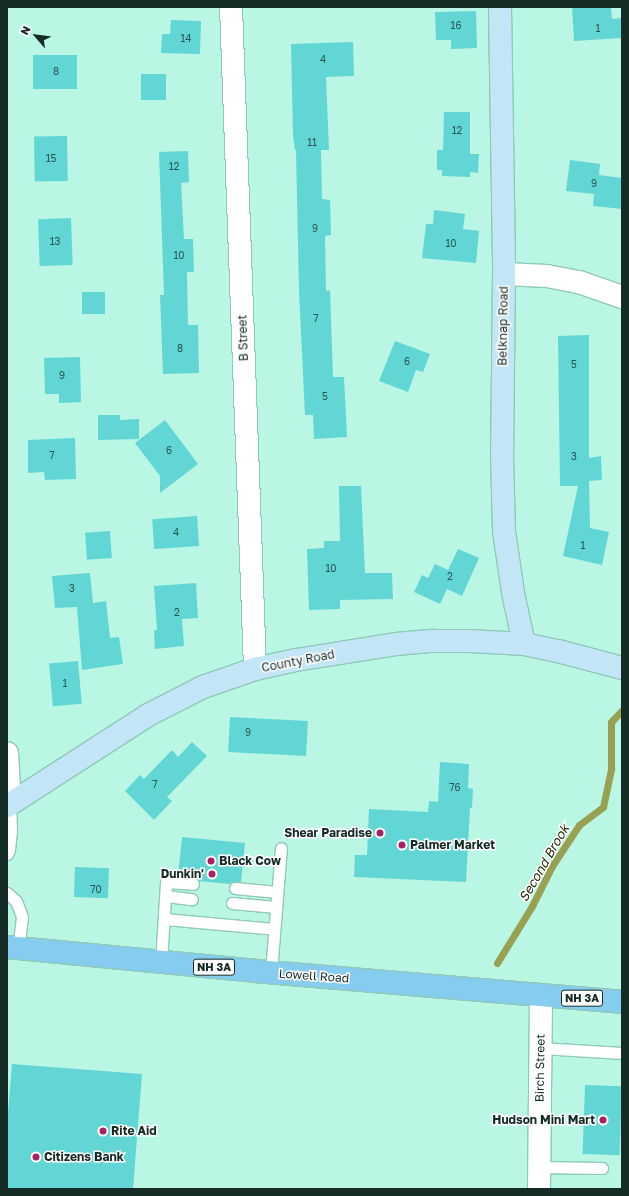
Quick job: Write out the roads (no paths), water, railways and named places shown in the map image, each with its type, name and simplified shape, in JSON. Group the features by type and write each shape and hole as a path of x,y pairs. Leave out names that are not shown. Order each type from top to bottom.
{"main road":[{"name":"Lowell Road","path":"13,947 271,972 622,1002"}],"street":[{"name":"B Street","path":"231,7 255,669"},
{"name":"Belknap Road","path":"500,7 504,274 502,455 504,531 513,593 524,644"},
{"path":"504,274 547,276 579,282 622,297"},
{"name":"County Road","path":"8,805 148,714 203,687 255,669 329,654 396,644 433,641 524,644 558,651 622,668"},
{"path":"7,753 8,805"},
{"name":"Birch Street","path":"539,1189 541,995"}],"lane":[{"path":"7,854 12,830 8,805"},
{"path":"271,972 281,848"},
{"path":"161,962 166,882 193,884"},
{"path":"235,888 277,892"},
{"path":"7,893 16,902 22,917 13,947"},
{"path":"166,896 192,899"},
{"path":"232,903 276,907"},
{"path":"164,919 274,929"},
{"path":"541,1048 622,1053"},
{"path":"539,1167 602,1168"}],"waterway":[{"name":"Second Brook","path":"497,963 532,906 552,866 579,825 603,807 611,768 611,722 622,710"}],"place":[{"name":"Shear Paradise","path":"380,833"},
{"name":"Palmer Market","path":"402,845"},
{"name":"Black Cow","path":"211,861"},
{"name":"Dunkin'","path":"212,874"},
{"name":"Hudson Mini Mart","path":"603,1120"},
{"name":"Rite Aid","path":"103,1131"},
{"name":"Citizens Bank","path":"36,1157"}]}
